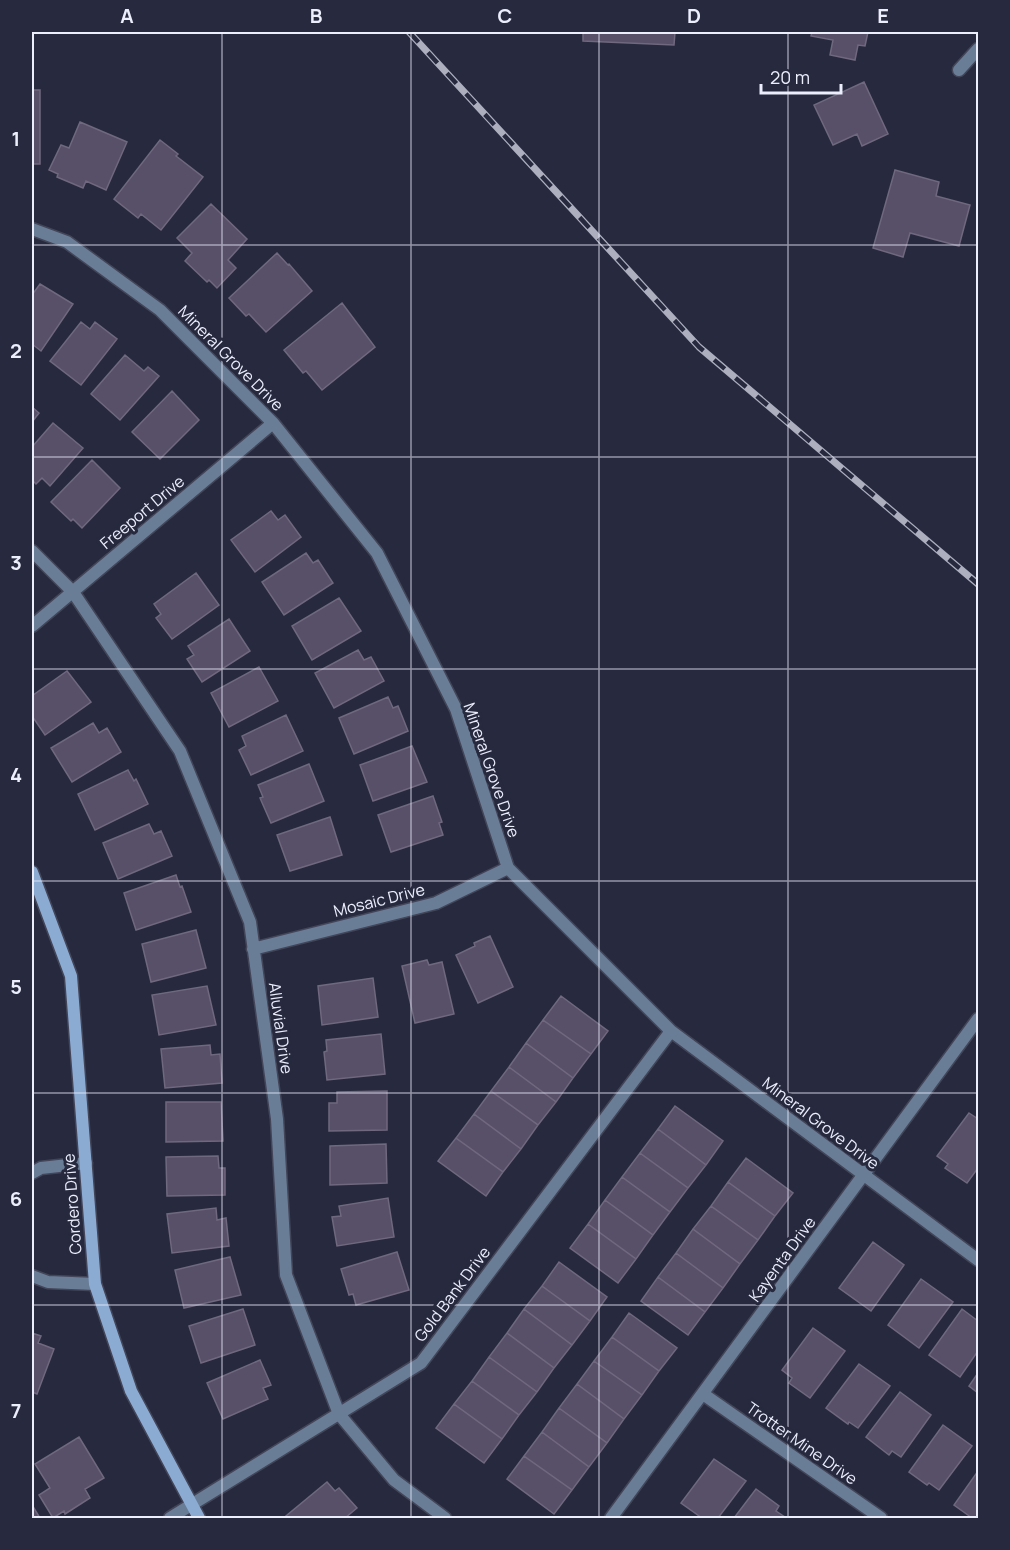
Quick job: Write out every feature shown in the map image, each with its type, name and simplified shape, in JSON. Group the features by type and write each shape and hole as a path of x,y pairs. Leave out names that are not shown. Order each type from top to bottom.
{"street":[{"path":"959,70 978,49"},
{"name":"Mineral Grove Drive","path":"36,231 67,242 160,310 273,423 377,554 456,709 507,868 671,1031 978,1260"},
{"name":"Freeport Drive","path":"32,626 273,423"},
{"name":"Alluvial Drive","path":"32,551 73,592 180,751 249,922 277,1119 286,1275 339,1414 394,1480 445,1518"},
{"name":"Mosaic Drive","path":"253,949 436,903 507,868"},
{"name":"Cordero Drive","path":"32,872 71,976 95,1284 131,1391 199,1518"},
{"name":"Kayenta Drive","path":"611,1518 978,1019"},
{"name":"Gold Bank Drive","path":"170,1518 421,1363 671,1031"},
{"path":"32,1173 41,1168 86,1163"},
{"path":"32,1276 48,1282 95,1284"},
{"name":"Trotter Mine Drive","path":"703,1394 881,1518"}],"building":[{"path":"583,32 675,32 674,45 583,41"},
{"path":"812,32 868,32 865,46 858,45 855,60 830,55 833,40 811,36"},
{"path":"864,82 888,134 862,146 857,134 833,145 814,105"},
{"path":"32,90 40,90 40,164 32,164"},
{"path":"80,122 127,142 106,190 86,181 83,188 57,177 58,174 49,170 61,145 69,148"},
{"path":"160,140 203,177 161,230 141,214 138,218 114,199"},
{"path":"895,170 939,182 936,196 970,205 959,246 910,233 903,257 873,248"},
{"path":"211,204 247,239 228,260 236,268 217,288 209,280 207,282 185,261 192,253 177,238"},
{"path":"277,253 312,291 266,332 229,298"},
{"path":"40,284 73,304 41,351 32,344 32,295"},
{"path":"342,303 375,347 322,390 306,371 303,373 284,350"},
{"path":"81,322 90,329 95,322 117,339 81,385 50,361"},
{"path":"125,355 144,371 148,367 159,376 120,420 91,394"},
{"path":"172,391 199,420 160,459 132,432"},
{"path":"32,407 39,413 32,422"},
{"path":"53,423 83,448 50,486 42,478 36,484 32,480 32,447"},
{"path":"92,460 120,488 82,528 51,502"},
{"path":"271,511 278,520 285,515 301,537 255,572 231,540"},
{"path":"306,553 313,563 318,560 333,583 284,615 262,582"},
{"path":"196,573 219,605 172,639 156,618 161,614 154,604"},
{"path":"339,598 361,631 312,660 292,626"},
{"path":"229,619 250,651 202,682 187,659 194,655 188,646"},
{"path":"358,650 364,660 371,657 384,681 334,708 315,673"},
{"path":"259,667 278,701 229,727 211,693"},
{"path":"67,671 91,702 45,735 32,716 32,696"},
{"path":"388,697 393,708 398,706 408,731 354,754 339,718"},
{"path":"286,715 303,751 251,775 239,750 246,746 242,736"},
{"path":"93,723 99,733 107,728 121,752 72,782 51,748"},
{"path":"412,746 427,782 373,801 360,765"},
{"path":"309,764 324,801 271,823 260,798 263,797 258,785"},
{"path":"128,770 134,781 136,779 148,804 95,830 78,794"},
{"path":"433,796 442,822 439,823 443,835 391,852 378,815"},
{"path":"330,817 342,855 290,871 277,835"},
{"path":"149,824 154,834 161,831 172,856 118,879 103,843"},
{"path":"176,875 191,912 136,930 124,893"},
{"path":"196,930 206,968 151,982 142,944"},
{"path":"490,936 513,987 478,1003 456,955"},
{"path":"427,960 429,965 442,962 454,1014 415,1023 402,966"},
{"path":"373,978 378,1017 322,1025 318,986"},
{"path":"207,986 216,1025 159,1035 152,995"},
{"path":"561,996 608,1031 591,1054 543,1020"},
{"path":"543,1020 591,1054 573,1078 526,1043"},
{"path":"381,1034 385,1074 327,1080 324,1052 327,1051 326,1040"},
{"path":"526,1043 573,1078 556,1102 509,1067"},
{"path":"210,1045 211,1055 220,1054 222,1083 165,1088 161,1049"},
{"path":"509,1067 556,1102 538,1125 491,1091"},
{"path":"387,1091 387,1130 329,1131 329,1103 337,1103 337,1092"},
{"path":"491,1091 538,1125 521,1149 474,1114"},
{"path":"166,1102 221,1102 223,1141 166,1142"},
{"path":"675,1106 723,1141 706,1165 658,1129"},
{"path":"969,1113 978,1119 978,1168 967,1183 945,1168 948,1164 937,1156"},
{"path":"474,1114 521,1149 503,1172 456,1138"},
{"path":"658,1129 706,1165 688,1188 640,1153"},
{"path":"456,1138 503,1172 486,1196 438,1161"},
{"path":"386,1144 387,1183 330,1185 330,1146"},
{"path":"640,1153 688,1188 670,1212 622,1177"},
{"path":"218,1156 219,1168 225,1168 225,1195 167,1196 166,1157"},
{"path":"746,1158 793,1193 775,1216 728,1182"},
{"path":"622,1177 670,1212 653,1235 605,1200"},
{"path":"728,1182 775,1216 758,1240 711,1206"},
{"path":"388,1198 394,1237 337,1246 332,1217 341,1216 339,1206"},
{"path":"605,1200 653,1235 636,1259 588,1224"},
{"path":"711,1206 758,1240 740,1264 693,1229"},
{"path":"216,1208 217,1220 226,1218 229,1246 172,1253 167,1214"},
{"path":"588,1224 636,1259 618,1283 570,1248"},
{"path":"693,1229 740,1264 723,1288 676,1253"},
{"path":"873,1242 904,1265 871,1311 839,1288"},
{"path":"397,1252 409,1290 356,1305 353,1294 349,1295 341,1269"},
{"path":"676,1253 723,1288 705,1312 658,1277"},
{"path":"230,1257 241,1295 184,1308 175,1270"},
{"path":"559,1262 607,1297 590,1321 542,1286"},
{"path":"658,1277 705,1312 688,1335 641,1301"},
{"path":"921,1279 953,1302 919,1348 888,1325"},
{"path":"542,1286 590,1321 572,1345 524,1309"},
{"path":"243,1309 255,1345 201,1363 189,1326"},
{"path":"524,1309 572,1345 554,1368 507,1333"},
{"path":"962,1309 978,1321 978,1351 960,1377 929,1355"},
{"path":"629,1313 677,1348 659,1371 612,1337"},
{"path":"813,1328 845,1351 810,1398 789,1383 792,1378 782,1370"},
{"path":"32,1333 41,1336 38,1343 54,1349 37,1394 32,1392"},
{"path":"507,1333 554,1368 537,1392 489,1357"},
{"path":"612,1337 659,1371 642,1395 594,1361"},
{"path":"489,1357 537,1392 519,1415 472,1381"},
{"path":"260,1360 271,1385 263,1388 268,1399 223,1419 207,1383"},
{"path":"594,1361 642,1395 624,1419 577,1384"},
{"path":"859,1364 890,1386 858,1428 849,1422 848,1424 826,1408"},
{"path":"978,1373 978,1393 969,1386"},
{"path":"472,1381 519,1415 502,1439 454,1404"},
{"path":"577,1384 624,1419 607,1443 559,1408"},
{"path":"900,1392 931,1415 901,1457 892,1451 889,1455 866,1437"},
{"path":"454,1404 502,1439 484,1463 436,1428"},
{"path":"559,1408 607,1443 589,1467 542,1432"},
{"path":"943,1425 972,1446 939,1490 929,1483 927,1485 909,1472"},
{"path":"542,1432 589,1467 572,1490 524,1456"},
{"path":"79,1437 104,1478 85,1489 90,1498 65,1514 64,1511 53,1518 39,1495 50,1488 35,1464"},
{"path":"524,1456 572,1490 554,1514 507,1479"},
{"path":"714,1459 746,1481 718,1518 702,1518 681,1503"},
{"path":"978,1471 978,1518 972,1518 954,1505"},
{"path":"327,1482 335,1491 339,1488 357,1508 345,1518 289,1518 286,1516"},
{"path":"756,1489 779,1506 776,1511 784,1518 734,1518"},
{"path":"32,1505 40,1518 32,1518"}],"railway":[{"path":"409,32 699,347 978,584"}]}
